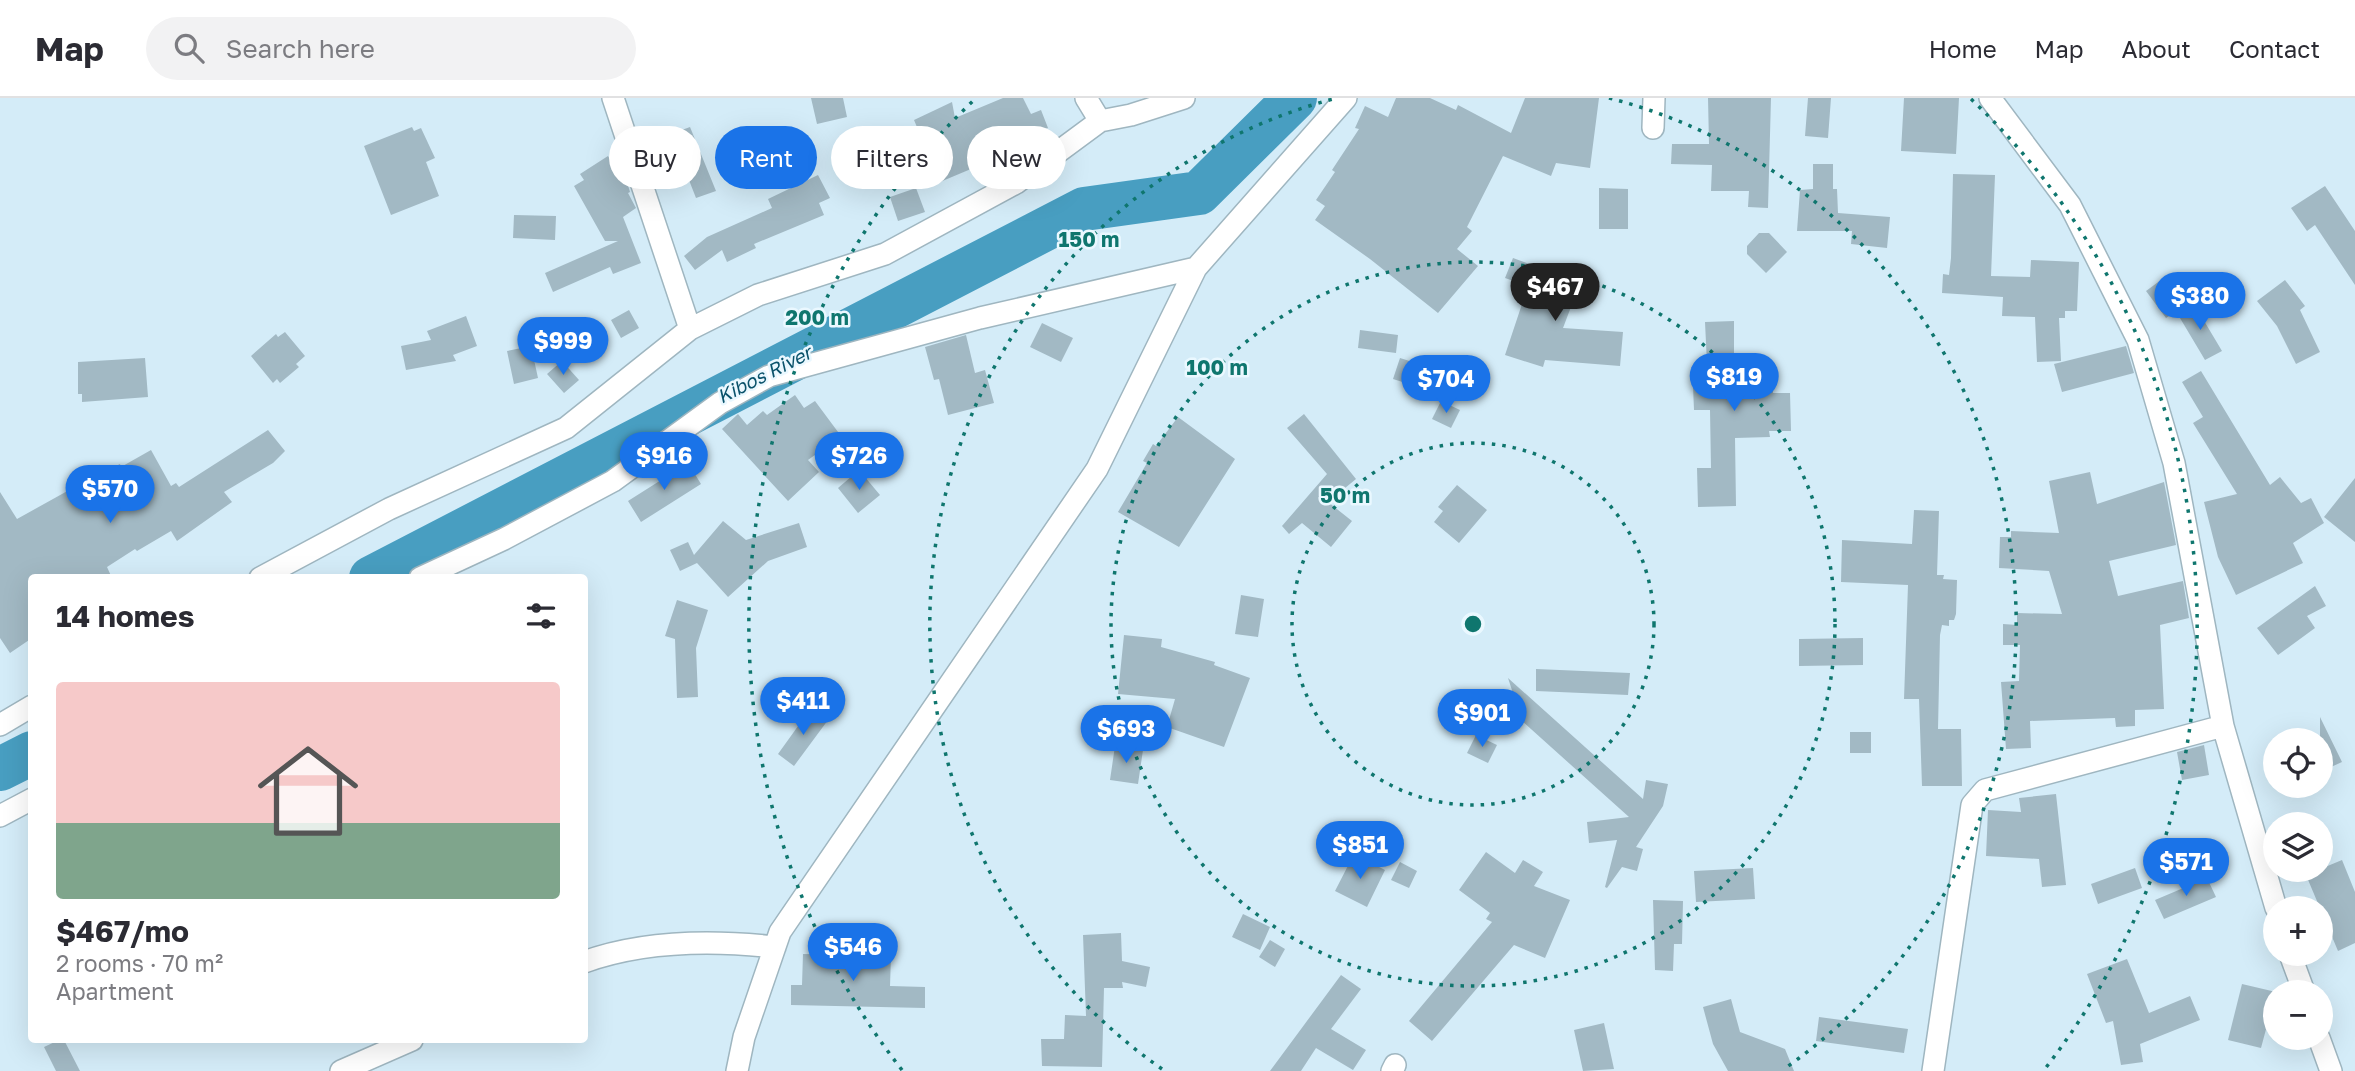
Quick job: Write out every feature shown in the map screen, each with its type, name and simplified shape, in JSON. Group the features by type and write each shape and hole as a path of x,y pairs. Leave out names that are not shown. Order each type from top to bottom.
{"street":[{"path":"613,98 690,329"},
{"path":"1086,98 1100,121"},
{"path":"267,574 389,509 566,428 690,329 758,295 885,254 1016,183 1100,121 1131,116 1184,98"},
{"path":"737,1071 744,1037 780,932 1097,469 1196,268 1346,98"},
{"path":"1653,128 1654,98"},
{"path":"1990,98 2070,205 2138,340 2174,463 2223,726 2273,896"},
{"path":"429,574 504,539 613,481 720,402 769,376 979,318 1196,268"},
{"path":"0,725 28,708"},
{"path":"1933,1071 1972,805 1977,796 1985,790 2223,726"},
{"path":"0,816 28,801"},
{"path":"588,960 608,953 672,943 731,942 775,947"},
{"path":"341,1071 405,1043"},
{"path":"2323,1050 2331,1071"}],"building":[{"path":"811,98 843,98 847,117 817,124"},
{"path":"1003,98 1023,98 1031,114 1041,110 1047,126 967,126 967,171 953,177 953,126 917,126 914,120 952,102 955,118"},
{"path":"1396,98 1430,98 1456,110 1458,105 1511,133 1525,98 1599,98 1590,168 1556,163 1551,176 1503,156 1467,227 1472,231 1457,249 1478,266 1438,313 1315,220 1325,206 1316,200 1359,129 1355,128 1365,106 1388,117"},
{"path":"1708,98 1771,98 1768,208 1748,207 1749,191 1711,191 1712,165 1671,164 1672,144 1709,144"},
{"path":"1808,98 1831,98 1828,138 1805,136"},
{"path":"1904,98 1959,98 1956,154 1901,151"},
{"path":"412,127 414,131 421,128 435,158 426,162 439,196 391,215 364,146"},
{"path":"701,154 716,191 696,198 692,189 701,189"},
{"path":"608,156 609,189 629,189 628,193 636,208 623,217 641,263 613,274 610,267 553,292 545,273 618,241 605,241 574,186 584,180 580,174"},
{"path":"1813,164 1833,164 1833,189 1837,189 1838,213 1890,217 1887,248 1851,244 1852,231 1797,231 1800,190 1813,189"},
{"path":"1953,174 1995,175 1991,276 2030,277 2031,260 2079,262 2077,311 2065,311 2065,318 2059,318 2061,361 2037,362 2035,317 2002,316 2003,297 1942,293 1943,274 1949,275 1951,258"},
{"path":"817,175 830,198 819,203 824,215 754,244 756,248 727,262 722,250 695,270 684,256 707,237 772,208 768,199 789,189 817,189"},
{"path":"2325,186 2355,231 2355,285 2315,225 2307,231 2291,208"},
{"path":"1599,188 1628,189 1628,229 1599,229"},
{"path":"916,189 925,212 898,221 890,197"},
{"path":"514,215 556,216 555,240 513,238"},
{"path":"1759,233 1769,233 1787,252 1766,273 1747,254 1747,246"},
{"path":"1513,258 1580,283 1563,328 1623,332 1620,366 1545,360 1543,367 1505,355 1528,286 1505,278"},
{"path":"2165,277 2185,305 2166,318 2146,291"},
{"path":"2285,280 2305,306 2300,310 2320,352 2296,364 2277,326 2257,301"},
{"path":"2194,304 2222,351 2205,360 2177,313"},
{"path":"629,310 639,328 621,338 611,320"},
{"path":"466,316 477,346 453,355 456,361 406,370 401,346 431,340 427,331"},
{"path":"1734,321 1734,360 1747,360 1747,372 1773,372 1773,393 1790,393 1791,431 1769,431 1770,437 1735,438 1736,506 1698,507 1697,468 1711,468 1710,410 1694,410 1693,386 1708,385 1705,322"},
{"path":"1042,323 1073,338 1061,362 1030,347"},
{"path":"1360,330 1398,335 1396,353 1358,348"},
{"path":"285,332 305,356 296,364 299,367 280,383 277,379 273,383 251,356 276,334 278,337"},
{"path":"966,335 975,373 985,370 994,403 948,415 939,379 934,380 925,347"},
{"path":"531,346 538,378 514,384 507,351"},
{"path":"2126,346 2134,373 2062,392 2054,364"},
{"path":"145,358 148,397 82,402 82,394 78,394 78,362"},
{"path":"1400,358 1435,369 1428,390 1393,379"},
{"path":"562,361 579,380 564,393 547,374"},
{"path":"2201,371 2270,485 2280,477 2301,503 2311,498 2324,523 2293,543 2303,563 2236,595 2218,557 2204,502 2237,494 2193,423 2203,417 2182,382"},
{"path":"795,395 804,408 815,401 841,436 808,460 819,472 788,501 722,429 738,414 747,425 763,411 767,415"},
{"path":"1441,401 1460,410 1451,428 1432,419"},
{"path":"1304,414 1356,479 1328,502 1352,521 1331,547 1302,523 1289,534 1282,526 1327,474 1287,428"},
{"path":"1178,417 1235,459 1179,547 1118,512 1147,463 1143,461 1153,444 1156,446"},
{"path":"268,430 285,451 273,463 224,492 232,502 177,541 171,531 107,567 110,574 28,574 28,641 10,653 0,638 0,492 17,519 89,479 120,464 121,467 151,450 171,486 176,483 179,487"},
{"path":"688,463 701,484 641,522 628,501"},
{"path":"859,470 880,495 858,513 838,488"},
{"path":"2090,472 2097,504 2164,482 2176,545 2109,561 2118,596 2183,581 2189,618 2160,625 2164,709 2135,710 2135,726 2116,727 2115,718 2030,721 2031,748 2006,749 2001,682 2019,681 2020,645 2003,645 2003,624 2017,625 2017,613 2062,614 2049,571 1999,568 2000,537 2011,537 2011,531 2059,533 2049,481"},
{"path":"2355,478 2355,542 2324,517"},
{"path":"1457,485 1487,510 1459,543 1434,522 1443,511 1438,507"},
{"path":"1914,510 1939,511 1937,575 1944,575 1943,579 1957,580 1956,614 1954,620 1949,620 1949,626 1942,625 1940,635 1938,729 1961,729 1962,786 1922,786 1919,699 1904,699 1908,585 1841,582 1842,540 1912,544"},
{"path":"723,521 746,540 799,523 807,547 768,561 728,597 697,563 680,571 670,550 688,542 694,555"},
{"path":"2315,586 2326,606 2307,616 2315,628 2278,655 2257,628"},
{"path":"1241,595 1264,599 1258,637 1235,634"},
{"path":"677,600 708,610 696,648 698,697 677,698 675,639 665,636"},
{"path":"1124,635 1162,639 1161,647 1215,662 1214,665 1250,678 1224,747 1167,727 1175,699 1118,694"},
{"path":"1863,638 1863,665 1799,666 1799,639"},
{"path":"1536,669 1630,673 1628,695 1536,691"},
{"path":"1508,678 1643,799 1646,780 1668,784 1663,806 1636,847 1643,849 1637,871 1622,867 1607,888 1605,887 1617,840 1589,843 1587,822 1629,817 1522,721"},
{"path":"811,708 828,720 794,766 778,754"},
{"path":"1850,732 1871,732 1871,753 1850,753"},
{"path":"1476,735 1497,745 1488,763 1467,753"},
{"path":"2333,744 2342,762 2333,766"},
{"path":"2204,745 2209,775 2182,780 2177,752"},
{"path":"1115,746 1143,750 1138,784 1110,780"},
{"path":"2056,794 2066,885 2042,887 2039,859 1986,856 1988,810 2021,812 2019,798"},
{"path":"1486,852 1515,873 1523,860 1543,872 1534,886 1570,900 1545,958 1514,945 1432,1041 1409,1021 1492,922 1486,919 1490,913 1459,890"},
{"path":"1354,854 1385,870 1367,907 1335,891"},
{"path":"2342,860 2355,892 2355,943 2338,951 2333,939 2333,896 2315,896 2309,882 2333,882 2333,864"},
{"path":"1400,862 1417,871 1409,888 1391,880"},
{"path":"1753,868 1755,899 1696,902 1694,871"},
{"path":"2135,868 2142,888 2098,904 2091,884"},
{"path":"2207,878 2216,897 2164,919 2155,900"},
{"path":"1653,900 1683,901 1682,944 1674,944 1673,971 1655,970"},
{"path":"1243,914 1270,927 1260,950 1232,937"},
{"path":"1121,933 1122,961 1150,967 1146,987 1122,982 1123,988 1104,988 1102,1067 1042,1066 1041,1039 1064,1039 1065,1015 1086,1016 1083,935"},
{"path":"1270,940 1285,949 1275,967 1259,957"},
{"path":"803,954 891,956 890,986 925,987 925,1008 791,1005 791,985 802,985"},
{"path":"2127,959 2149,1013 2190,996 2200,1020 2140,1044 2143,1062 2121,1065 2113,1021 2106,1023 2087,974"},
{"path":"1341,975 1361,989 1331,1029 1366,1050 1353,1070 1316,1048 1301,1071 1270,1071"},
{"path":"2242,984 2263,989 2261,1048 2228,1040"},
{"path":"1731,999 1740,1032 1785,1049 1794,1071 1728,1071 1713,1044 1703,1007"},
{"path":"1819,1017 1908,1029 1904,1053 1816,1041"},
{"path":"1604,1023 1614,1069 1583,1071 1574,1030"},
{"path":"53,1043 66,1043 80,1071 56,1071 44,1047"}],"waterway":[{"name":"Kibos River","path":"379,574 1084,209 1199,193 1295,98"},
{"name":"Kibos River","path":"0,769 28,755"}]}
